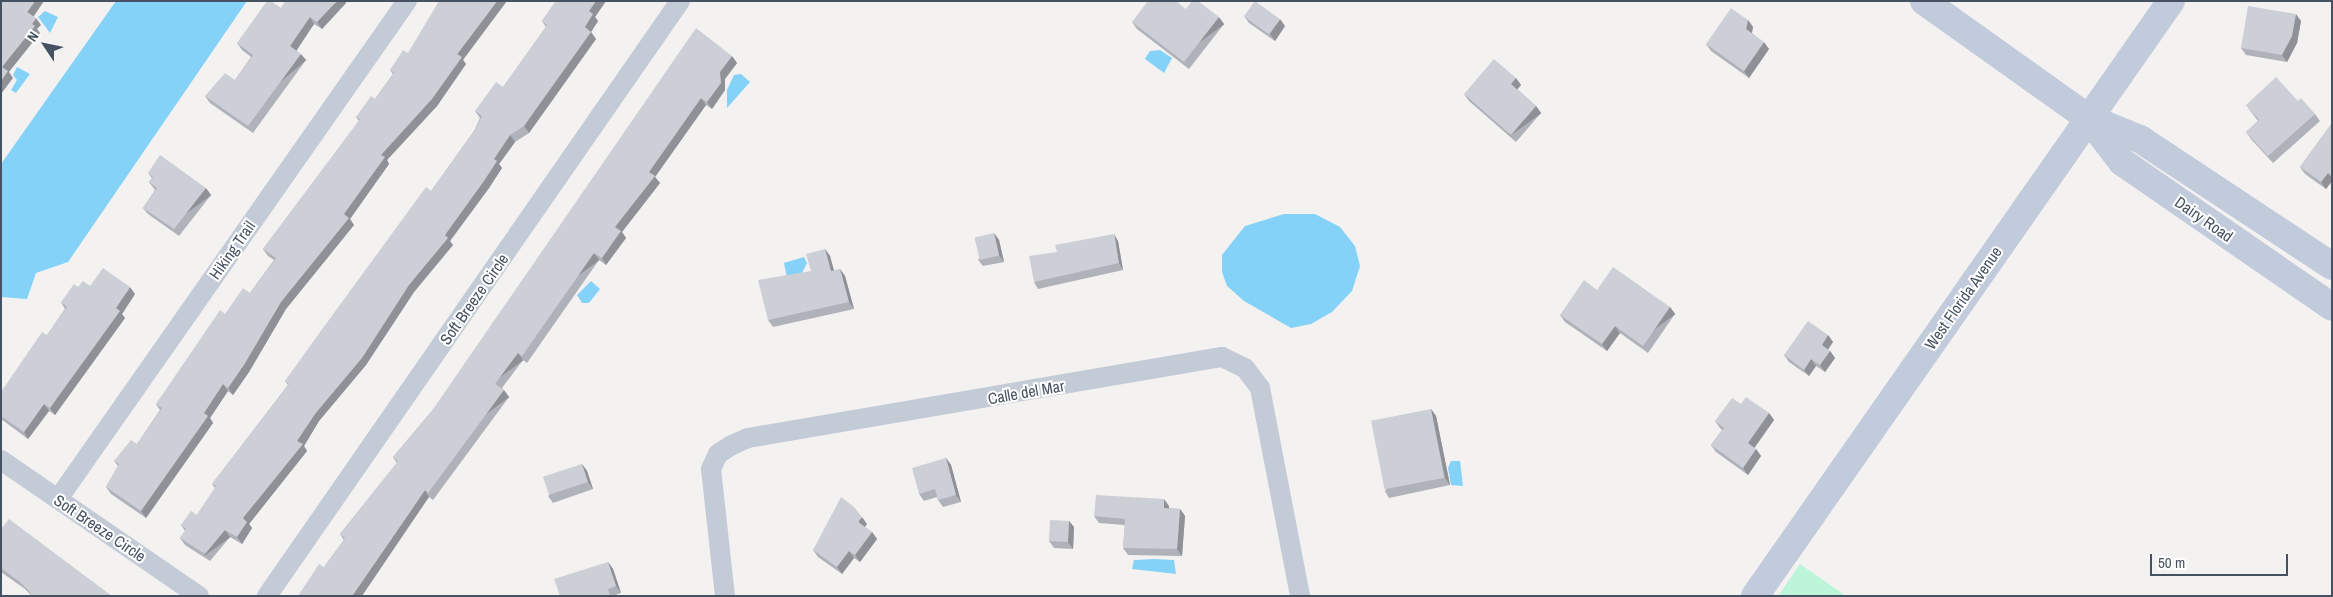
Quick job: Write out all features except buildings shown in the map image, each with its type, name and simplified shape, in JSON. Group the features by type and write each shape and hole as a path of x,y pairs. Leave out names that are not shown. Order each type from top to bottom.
{"street":[{"name":"Hiking Trail","path":"58,500 407,1"},
{"name":"Soft Breeze Circle","path":"267,596 680,1"},
{"name":"Dairy Road","path":"1924,1 2088,118 2140,139 2332,266"},
{"name":"West Florida Avenue","path":"1755,596 2171,1"},
{"name":"Dairy Road","path":"2088,118 2122,162 2332,307"},
{"name":"Calle del Mar","path":"725,596 710,468 718,454 732,445 748,438 1222,357 1245,368 1260,388 1300,596"},
{"name":"Soft Breeze Circle","path":"1,460 199,596"}],"green space":[{"path":"1800,564 1846,596 1778,596"}],"water":[{"path":"116,1 247,1 68,262 36,273 27,299 1,297 1,164"},
{"path":"45,11 58,17 50,33 38,17"},
{"path":"1160,50 1172,58 1164,73 1145,59 1150,51"},
{"path":"17,67 30,74 16,93 11,90 17,80 13,75"},
{"path":"741,74 750,82 727,108 727,90 734,75"},
{"path":"1284,214 1315,214 1340,227 1355,246 1360,266 1352,291 1332,312 1311,324 1291,328 1244,301 1227,286 1222,272 1222,255 1245,226"},
{"path":"804,257 807,263 802,273 787,278 784,263"},
{"path":"591,281 600,289 589,303 582,303 577,295"},
{"path":"1451,461 1460,461 1463,486 1451,485 1448,468"},
{"path":"1134,560 1174,560 1176,574 1132,569"}]}
